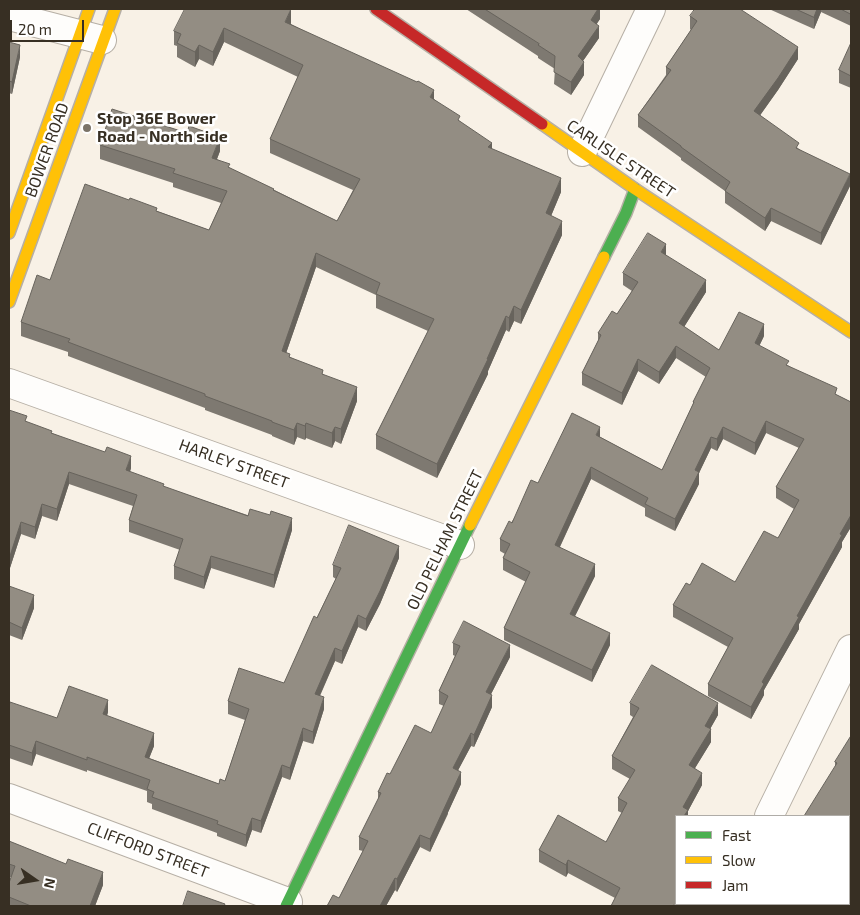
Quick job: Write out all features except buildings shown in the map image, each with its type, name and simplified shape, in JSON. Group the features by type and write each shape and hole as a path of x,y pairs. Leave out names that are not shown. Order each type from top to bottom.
{"street":[{"name":"BOWER ROAD","path":"9,233 91,28 115,9"},
{"name":"CARLISLE STREET","path":"376,9 635,189 851,332"},
{"path":"582,152 651,9"},
{"path":"9,16 91,28"},
{"name":"BOWER ROAD","path":"9,302 91,28"},
{"name":"OLD PELHAM STREET","path":"287,904 460,545 626,213 635,189"},
{"name":"HARLEY STREET","path":"9,384 460,545"},
{"path":"769,815 851,649"},
{"name":"CLIFFORD STREET","path":"9,798 287,904"}],"traffic: fast":[{"path":"604,257 626,213 635,189"},
{"path":"286,906 470,525"}],"traffic: slow":[{"path":"9,233 89,9"},
{"path":"9,302 115,9"},
{"path":"542,124 635,189 851,332"},
{"path":"470,525 604,257"}],"traffic: jam":[{"path":"376,9 542,124"}],"place":[{"name":"Stop 36E Bower Road - North side","path":"87,128"}]}
